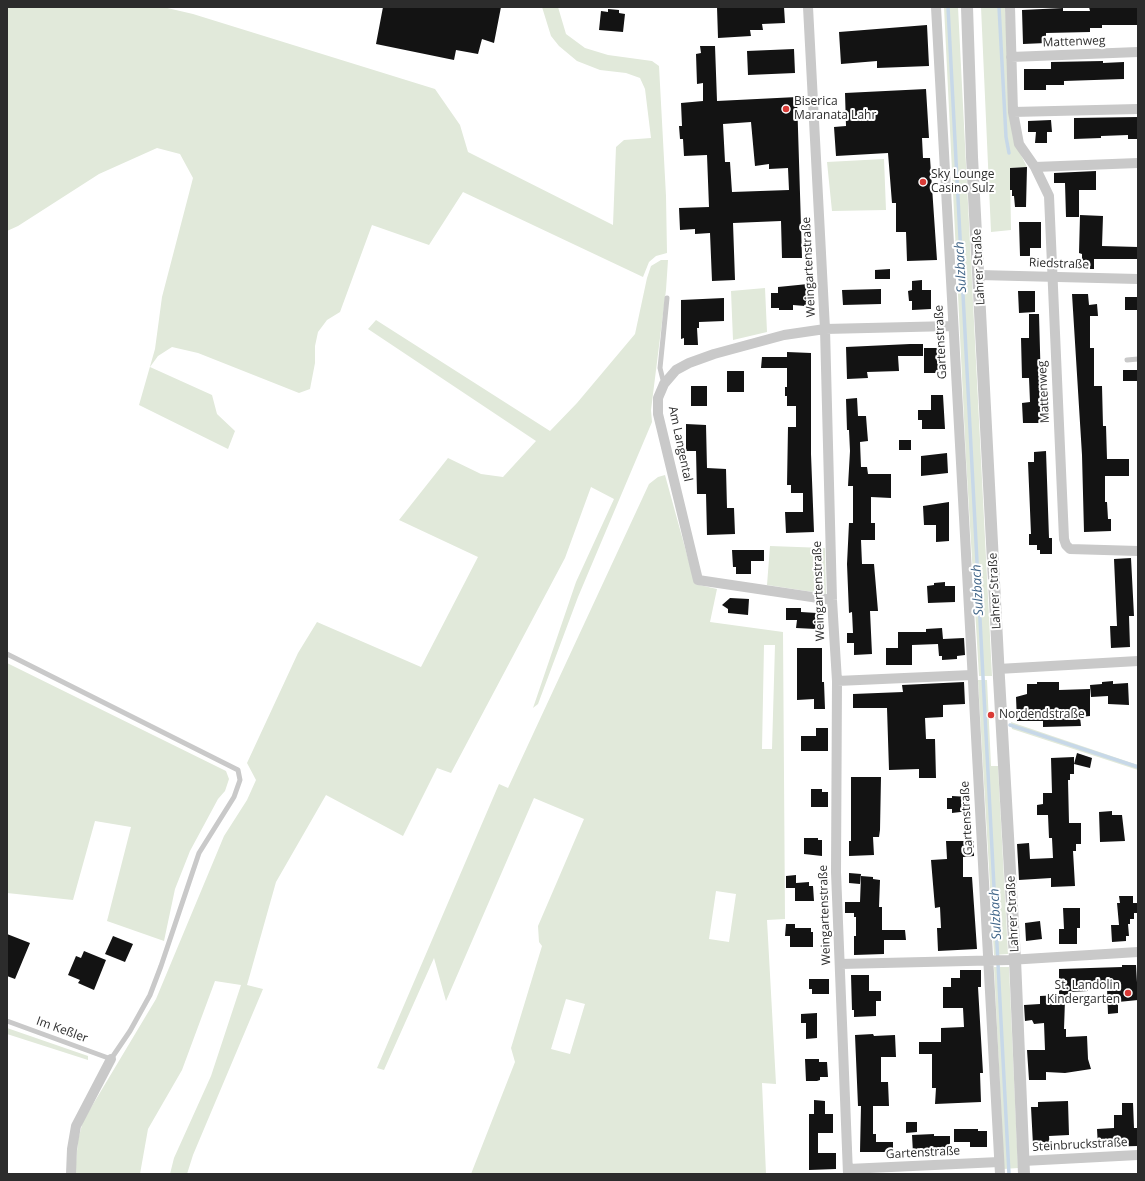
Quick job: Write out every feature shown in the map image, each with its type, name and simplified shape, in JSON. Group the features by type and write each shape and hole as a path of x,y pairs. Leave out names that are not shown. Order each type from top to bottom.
{"street":[{"name":"Weingartenstraße","path":"808,7 826,328 832,600 837,681 836,872 848,1172"},
{"name":"Gartenstraße","path":"936,7 972,675 990,960 1000,1174"},
{"name":"Lahrer Straße","path":"967,7 972,157 1024,1174"},
{"name":"Mattenweg","path":"1010,7 1010,57 1013,112 1019,144 1035,167 1049,196 1051,276 1066,545 1070,549 1138,552"},
{"name":"Mattenweg","path":"1010,57 1138,52"},
{"path":"1013,112 1138,109"},
{"path":"1035,167 1138,163"},
{"name":"Riedstraße","path":"979,275 1138,279"},
{"name":"Am Langental","path":"832,600 698,580 658,414 658,398 664,384 676,370 714,354 784,335 826,328 953,326"},
{"path":"998,669 1138,661"},
{"path":"837,681 972,675"},
{"path":"840,964 990,960 1138,952"},
{"path":"71,1174 72,1149 76,1126 111,1059"},
{"name":"Steinbruckstraße","path":"1023,1161 1138,1155"},
{"name":"Gartenstraße","path":"848,1172 999,1162"}],"lane":[{"path":"664,384 660,368 667,298"},
{"path":"1127,360 1138,359"},
{"path":"7,654 238,770 240,780 234,797 199,853 162,966 150,995 130,1031 111,1059"},
{"name":"Im Keßler","path":"7,1021 111,1059"}],"green space":[{"path":"7,7 163,7 193,14 435,89 460,125 468,152 613,225 616,147 624,140 651,138 645,89 640,78 626,73 600,70 577,61 559,46 551,36 542,7 558,7 566,34 585,48 608,55 652,61 659,66 666,196 667,253 656,256 649,262 643,277 463,192 429,245 372,225 340,312 327,320 318,332 315,346 315,363 310,389 299,393 198,353 172,347 158,356 150,367 212,395 217,414 235,431 228,449 139,405 155,349 162,297 193,178 180,154 157,148 99,174 18,226 7,231"},
{"path":"944,7 958,7 992,676 979,676 966,459"},
{"path":"981,7 1005,7 1013,139 1027,167 1010,168 1011,230 991,232"},
{"path":"884,159 886,210 832,211 827,162"},
{"path":"661,260 668,260 666,290 651,410 652,422 578,597 538,704 533,708 576,582 614,499 591,487 565,558 451,773 437,768 403,836 326,795 276,882 247,985 263,989 193,1155 187,1174 170,1174 174,1158 211,1076 241,985 215,981 182,1070 148,1129 140,1174 75,1174 78,1140 83,1121 156,999 224,836 247,800 256,780 247,763 298,653 317,622 421,667 478,557 399,520 448,458 481,474 503,477 536,441 368,329 376,320 550,431 577,403 635,334 651,266"},
{"path":"765,288 767,332 733,340 731,291"},
{"path":"665,475 695,584 717,589 710,622 783,632 785,919 767,920 776,1084 762,1083 766,1174 471,1174 515,1062 511,1048 542,946 539,942 538,926 584,819 534,798 446,1001 434,958 384,1070 377,1068 499,784 508,788 649,484 658,477","holes":["764,645 775,645 772,749 762,749","716,891 736,894 729,942 709,939","566,999 585,1004 570,1054 551,1049"]},
{"path":"770,546 825,548 826,594 767,585"},
{"path":"7,663 226,771 229,779 225,791 218,799 190,851 175,889 164,941 107,921 131,827 95,821 73,900 7,893"},
{"path":"978,680 987,680 991,766 998,766 1008,954 994,955"},
{"path":"1011,722 1138,765 1138,770 1012,729"},
{"path":"994,967 1009,967 1018,1168 1004,1169"},
{"path":"7,1028 88,1056 88,1060 7,1034"}],"building":[{"path":"383,7 501,7 494,43 482,39 478,54 456,50 454,60 376,44"},
{"path":"717,7 784,7 785,23 762,24 763,30 750,30 751,36 718,38"},
{"path":"1089,7 1138,7 1137,25 1102,25 1102,28 1090,28 1090,32 1046,33 1046,43 1023,44 1022,10 1063,8 1063,11 1090,11"},
{"path":"608,9 619,10 619,13 625,14 623,32 599,30 601,11 608,12"},
{"path":"927,25 929,66 877,68 877,61 841,64 839,32"},
{"path":"700,46 715,46 717,101 797,97 802,258 782,258 781,221 733,223 735,280 712,281 710,233 695,234 695,229 680,230 679,208 709,207 707,155 684,156 683,139 680,139 679,126 682,126 681,103 703,101 703,83 697,84 696,54 701,53","holes":["751,122 755,166 769,164 769,169 788,168 789,190 732,192 730,162 725,162 723,124"]},
{"path":"794,49 795,73 748,75 747,51"},
{"path":"1103,61 1103,63 1124,62 1124,79 1064,81 1064,85 1046,85 1046,90 1024,90 1024,69 1051,69 1051,62"},
{"path":"926,89 929,138 922,138 923,158 930,158 937,260 907,261 906,232 896,232 896,203 892,203 888,153 836,156 834,127 846,126 845,93"},
{"path":"1138,117 1138,139 1128,139 1128,135 1074,139 1074,118"},
{"path":"1051,120 1052,132 1047,132 1047,143 1035,143 1036,132 1028,132 1028,121"},
{"path":"1027,167 1026,207 1015,207 1014,196 1012,196 1012,190 1010,190 1010,168"},
{"path":"1096,171 1096,190 1079,190 1079,217 1066,217 1065,183 1054,183 1054,173"},
{"path":"1080,215 1103,216 1102,246 1138,247 1138,259 1094,259 1094,269 1082,269 1082,254 1079,253"},
{"path":"1019,222 1041,222 1041,248 1030,248 1030,256 1020,256"},
{"path":"890,269 890,279 875,279 875,270"},
{"path":"922,280 922,290 931,290 931,309 912,310 912,301 909,301 908,291 912,290 912,281"},
{"path":"808,284 808,302 805,306 793,305 793,310 779,310 779,308 771,308 771,293 778,293 778,287"},
{"path":"881,289 881,304 843,305 842,290"},
{"path":"1018,291 1035,291 1035,312 1019,313"},
{"path":"1072,294 1088,294 1089,305 1097,304 1098,316 1090,316 1090,348 1094,348 1094,386 1102,386 1103,426 1106,426 1107,459 1129,459 1129,476 1105,476 1105,502 1107,502 1108,519 1111,519 1111,531 1084,532 1082,455"},
{"path":"1125,297 1138,297 1138,310 1125,310"},
{"path":"724,298 724,321 699,322 699,328 697,328 698,345 684,345 684,338 681,339 681,300"},
{"path":"1029,314 1039,314 1042,423 1023,423 1022,403 1030,402 1029,378 1022,378 1021,338 1029,338"},
{"path":"923,344 923,356 898,356 899,371 867,372 868,378 847,379 846,347"},
{"path":"924,348 940,348 940,373 924,373"},
{"path":"787,352 811,353 811,454 814,532 786,533 785,512 803,512 803,493 791,493 791,485 787,485 788,427 796,427 796,406 787,406 785,387 787,387 787,368 761,368 762,357 787,357"},
{"path":"1123,370 1138,370 1138,381 1123,381"},
{"path":"727,371 744,371 744,392 727,392"},
{"path":"691,386 707,386 707,406 691,406"},
{"path":"931,395 943,395 945,429 922,429 922,420 918,420 918,410 931,410"},
{"path":"857,398 858,416 866,416 868,441 860,442 861,467 867,467 868,474 891,474 891,498 871,497 871,523 875,523 875,540 861,540 862,564 874,564 878,611 870,611 872,654 854,655 854,643 847,643 847,633 853,633 852,612 849,613 847,564 849,523 853,523 853,486 848,486 850,451 849,430 847,430 846,399"},
{"path":"686,424 706,425 707,468 726,469 727,508 734,508 735,534 707,535 706,494 697,494 696,451 686,451"},
{"path":"899,440 911,440 911,450 899,450"},
{"path":"1046,451 1049,538 1052,538 1052,554 1040,554 1040,550 1037,550 1037,545 1029,545 1029,534 1031,534 1028,462 1034,462 1034,452"},
{"path":"947,453 948,473 921,476 921,456"},
{"path":"949,502 949,541 936,542 936,525 924,525 923,506"},
{"path":"732,550 764,550 764,561 751,561 751,574 736,574 736,567 733,567"},
{"path":"1131,558 1134,616 1129,616 1130,647 1111,648 1110,626 1117,626 1114,559"},
{"path":"945,582 945,586 955,586 955,602 928,603 927,586 934,585 934,583"},
{"path":"730,598 749,599 748,615 728,613 728,609 722,605"},
{"path":"786,608 801,608 801,612 817,613 816,629 796,628 797,620 786,620"},
{"path":"942,628 943,639 964,638 965,655 957,656 957,659 942,660 942,656 939,656 938,644 912,645 912,665 886,665 886,648 898,648 898,632 926,632 926,629"},
{"path":"797,648 822,648 822,682 824,682 825,709 814,709 814,699 797,700"},
{"path":"1113,681 1113,684 1128,683 1129,705 1108,704 1108,696 1091,697 1090,685"},
{"path":"964,682 965,704 943,705 943,717 925,718 926,739 935,739 936,778 919,778 919,769 889,770 887,708 853,708 853,694 903,692 902,685"},
{"path":"1037,682 1059,682 1059,690 1090,689 1090,716 1080,717 1081,726 1043,727 1043,721 1017,721 1016,697 1027,694 1027,684 1037,684"},
{"path":"816,728 828,728 828,751 801,751 801,736 816,736"},
{"path":"1077,753 1092,758 1090,768 1074,764"},
{"path":"1074,757 1074,774 1070,774 1070,780 1068,780 1069,823 1081,823 1081,844 1076,844 1076,851 1073,851 1075,886 1051,887 1051,878 1019,880 1017,844 1029,843 1030,859 1053,858 1052,838 1049,838 1048,815 1037,815 1037,805 1043,804 1043,793 1052,793 1051,758"},
{"path":"851,777 881,777 880,830 879,837 873,837 874,855 849,856 849,841 851,841"},
{"path":"811,789 822,789 822,792 828,792 828,807 811,807"},
{"path":"952,796 969,797 969,811 952,813 952,809 947,809 947,798 952,798"},
{"path":"1112,811 1112,815 1122,815 1125,841 1100,842 1099,812"},
{"path":"804,838 818,838 818,840 822,840 822,856 804,854"},
{"path":"946,841 974,841 974,856 963,857 963,877 972,877 977,949 938,951 937,928 941,928 940,907 935,908 931,860 947,859"},
{"path":"849,873 861,874 860,884 849,883"},
{"path":"796,875 796,883 809,882 809,886 813,886 814,901 795,901 795,888 786,888 786,876"},
{"path":"861,876 873,877 873,879 880,880 879,907 882,907 882,930 905,930 906,940 884,940 884,954 854,955 856,917 854,917 854,913 845,913 845,902 860,902"},
{"path":"1119,896 1133,896 1133,903 1138,903 1138,913 1134,913 1134,919 1130,919 1130,924 1128,924 1129,936 1126,936 1126,941 1112,942 1111,925 1119,925 1117,903 1120,903"},
{"path":"1063,908 1080,908 1080,928 1077,928 1077,944 1059,944 1059,929 1064,929"},
{"path":"1040,921 1042,939 1026,941 1025,923"},
{"path":"786,924 795,924 795,928 811,928 811,932 813,932 813,947 790,947 790,936 785,936"},
{"path":"7,934 30,943 15,979 7,976"},
{"path":"113,936 133,944 125,962 105,954"},
{"path":"84,951 106,960 94,990 78,983 80,980 68,975 76,956 81,958"},
{"path":"1122,965 1136,965 1138,1000 1118,1002 1118,1013 1108,1014 1107,988 1088,988 1088,991 1069,992 1070,1000 1065,1000 1064,1029 1066,1029 1066,1037 1087,1036 1088,1059 1091,1069 1065,1073 1046,1072 1046,1080 1029,1080 1027,1050 1045,1050 1044,1023 1034,1024 1032,1020 1025,1021 1024,1005 1040,1004 1040,996 1059,995 1059,969 1122,967"},
{"path":"960,970 981,970 981,987 978,987 983,1073 980,1073 981,1102 935,1104 936,1088 932,1088 932,1054 919,1054 919,1042 941,1042 941,1028 964,1027 963,1008 943,1008 943,987 951,987 951,978 960,978"},
{"path":"851,975 869,975 869,991 881,991 881,1001 876,1001 876,1016 854,1017 854,1010 852,1010"},
{"path":"809,979 829,979 829,994 812,994 812,989 809,989"},
{"path":"817,1013 817,1038 806,1039 806,1023 801,1023 801,1014"},
{"path":"873,1034 874,1036 895,1035 896,1057 881,1057 881,1082 888,1082 889,1106 873,1106 873,1134 876,1134 876,1142 893,1142 893,1152 860,1152 861,1106 858,1106 855,1035"},
{"path":"805,1059 819,1059 819,1062 827,1062 828,1077 820,1077 820,1080 817,1081 806,1081"},
{"path":"814,1100 825,1101 825,1114 833,1114 833,1133 818,1133 818,1153 836,1153 836,1169 809,1170 809,1114 814,1114"},
{"path":"1068,1101 1069,1135 1049,1136 1050,1150 1040,1150 1040,1145 1033,1145 1031,1107 1038,1107 1038,1102"},
{"path":"1122,1103 1133,1103 1134,1128 1138,1128 1138,1146 1098,1147 1097,1129 1114,1128 1114,1115 1122,1115"},
{"path":"906,1122 917,1122 917,1132 906,1133"},
{"path":"954,1129 978,1129 978,1131 987,1131 987,1147 970,1147 970,1142 954,1142"},
{"path":"934,1134 934,1136 950,1136 950,1153 913,1153 912,1135"}],"waterway":[{"name":"Sulzbach","path":"948,7 1009,1174"},
{"path":"999,7 1006,137 1009,153"},
{"path":"1010,725 1138,767"}],"place":[{"name":"Biserica Maranata Lahr","path":"786,109"},
{"name":"Sky Lounge Casino Sulz","path":"923,182"},
{"name":"Nordendstraße","path":"991,715"},
{"name":"St. Landolin Kindergarten","path":"1128,993"}]}
